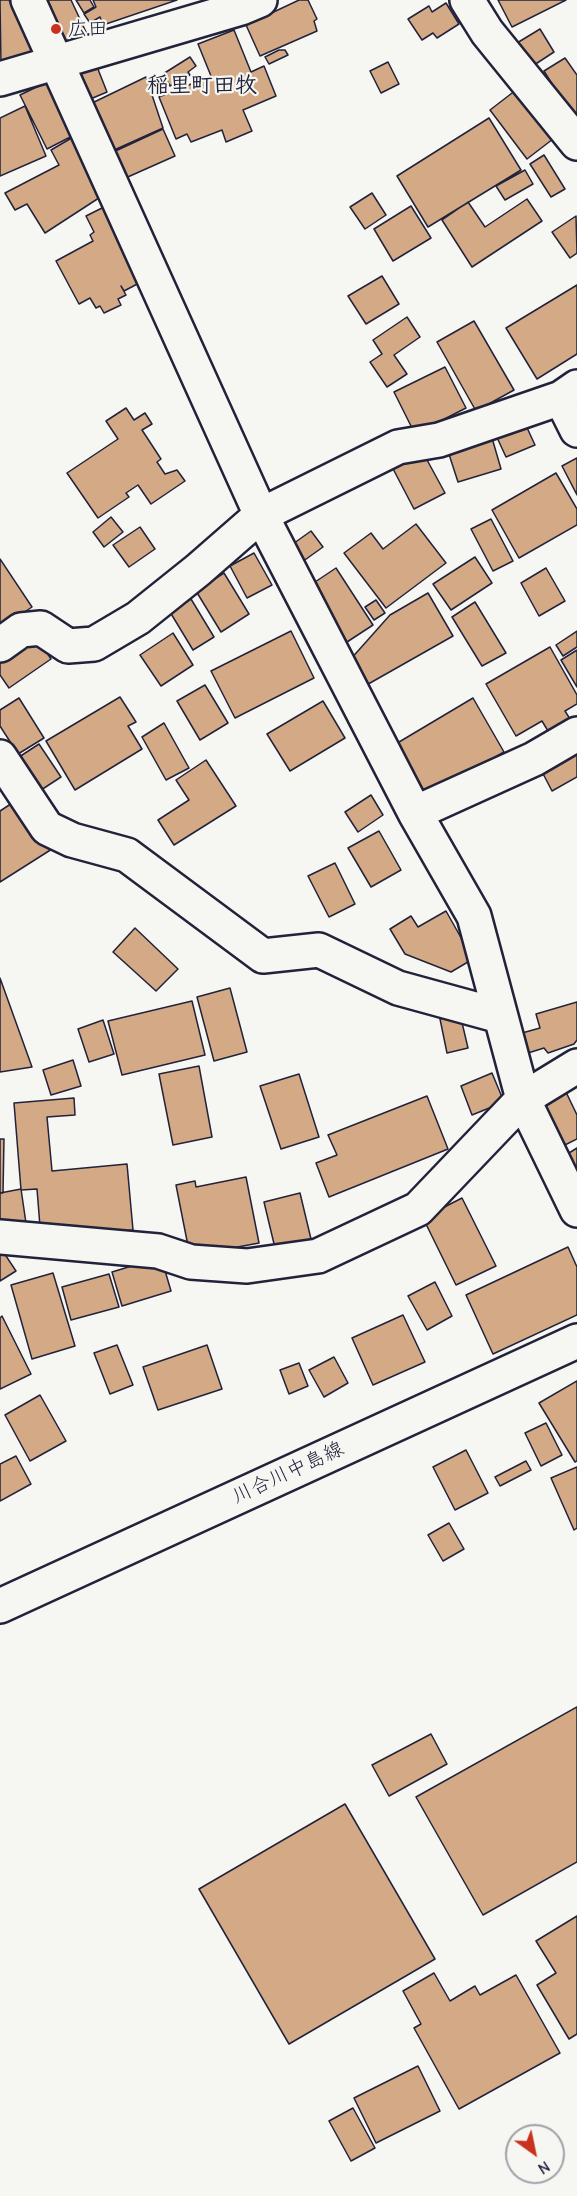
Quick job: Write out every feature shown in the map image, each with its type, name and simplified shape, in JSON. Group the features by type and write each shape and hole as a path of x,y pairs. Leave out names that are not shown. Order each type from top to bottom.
{"street":[{"path":"28,0 261,515 415,813 474,916 523,1099 577,1210"},
{"path":"0,79 57,60 241,8 260,0"},
{"path":"467,0 487,32 577,143"},
{"path":"0,645 21,630 41,628 68,646 94,644 138,618 261,515 398,447 439,440 569,392 577,430"},
{"path":"415,813 534,759 577,734"},
{"path":"0,757 47,828 72,840 127,855 263,956 319,950 398,988 500,1016"},
{"path":"0,1237 158,1251 191,1262 248,1266 318,1256 418,1209 523,1099 577,1066"},
{"name":"川合川中島線","path":"0,1606 577,1341"}],"building":[{"path":"0,0 9,0 32,51 1,65"},
{"path":"34,0 71,0 86,32 57,47"},
{"path":"76,0 90,0 94,7 84,13"},
{"path":"93,0 177,0 103,25 100,17 90,23 84,14 96,7"},
{"path":"299,0 308,0 317,19 314,21 317,31 260,56 246,25"},
{"path":"498,0 566,0 512,27"},
{"path":"446,3 459,24 437,38 433,33 422,40 408,19 429,6 432,12"},
{"path":"540,29 554,52 531,67 517,43"},
{"path":"234,30 251,72 264,66 276,96 243,110 252,131 226,142 222,130 191,142 187,134 176,139 159,97 211,76 198,44"},
{"path":"279,50 285,50 288,55 269,64 265,57"},
{"path":"92,54 107,92 81,103 65,64"},
{"path":"190,57 196,66 188,72 190,75 170,86 163,74"},
{"path":"565,58 577,75 577,116 573,118 544,71"},
{"path":"388,62 399,84 381,93 370,71"},
{"path":"146,77 163,128 112,151 88,105"},
{"path":"49,81 76,134 47,149 20,95"},
{"path":"516,90 553,139 527,159 490,110"},
{"path":"25,106 46,156 0,176 0,118"},
{"path":"489,118 521,170 428,227 397,176"},
{"path":"163,129 175,156 121,180 109,154"},
{"path":"75,136 105,194 45,233 27,204 15,210 5,193 59,165 51,150"},
{"path":"544,155 565,189 551,197 530,164"},
{"path":"525,170 533,184 505,200 496,186"},
{"path":"372,193 386,215 365,229 350,207"},
{"path":"527,199 542,221 472,267 442,220 468,202 485,227"},
{"path":"411,206 431,238 393,261 374,229"},
{"path":"104,207 143,281 124,291 121,286 126,295 118,299 121,305 104,313 100,306 96,308 90,298 79,304 56,261 93,241 90,235 94,232 86,216"},
{"path":"576,216 577,253 570,258 552,232"},
{"path":"382,276 399,304 366,324 348,296"},
{"path":"577,285 577,354 537,379 506,328"},
{"path":"407,317 420,337 394,355 407,374 387,387 370,362 382,354 373,340"},
{"path":"474,321 514,390 476,411 437,342"},
{"path":"445,367 466,408 415,434 394,392"},
{"path":"126,408 134,420 145,413 152,424 142,430 161,459 157,462 165,474 177,470 185,481 151,504 138,485 126,493 129,497 98,518 67,473 118,439 106,421"},
{"path":"523,419 535,445 506,457 494,431"},
{"path":"490,431 501,469 458,482 446,445"},
{"path":"420,447 445,493 414,509 390,463"},
{"path":"577,458 577,495 562,466"},
{"path":"556,473 577,509 577,525 519,558 492,510"},
{"path":"111,517 123,532 104,547 93,532"},
{"path":"491,519 513,561 493,571 471,529"},
{"path":"416,524 446,563 386,608 344,553 371,533 383,549"},
{"path":"140,527 155,549 129,567 113,545"},
{"path":"311,531 323,547 302,562 290,546"},
{"path":"254,553 272,585 247,598 230,566"},
{"path":"475,557 492,583 451,610 433,584"},
{"path":"0,559 32,607 0,629"},
{"path":"336,568 373,625 347,642 309,586"},
{"path":"546,568 565,601 539,616 521,583"},
{"path":"224,573 249,614 221,632 196,591"},
{"path":"428,593 453,636 363,687 349,661 390,615"},
{"path":"191,599 214,637 193,650 170,612"},
{"path":"376,600 385,613 374,620 365,607"},
{"path":"475,602 506,653 482,666 452,617"},
{"path":"33,631 51,659 9,688 0,675 0,653"},
{"path":"291,631 314,678 235,718 211,671"},
{"path":"577,631 577,647 563,656 556,645"},
{"path":"173,633 193,665 161,686 140,655"},
{"path":"550,647 577,695 577,704 565,711 570,719 548,731 542,721 516,736 486,684"},
{"path":"577,650 577,687 561,660"},
{"path":"205,685 228,723 200,740 177,701"},
{"path":"120,697 136,722 128,726 142,749 75,790 46,741"},
{"path":"19,698 44,738 18,754 0,726 0,710"},
{"path":"473,698 504,752 425,798 394,745"},
{"path":"323,701 345,738 290,771 267,734"},
{"path":"164,723 189,768 166,780 142,737"},
{"path":"39,744 61,777 38,792 16,759"},
{"path":"577,745 577,777 552,791 539,766"},
{"path":"206,760 236,806 174,845 158,820 189,800 176,780"},
{"path":"371,795 383,815 358,832 345,812"},
{"path":"20,798 52,849 0,882 0,811"},
{"path":"379,831 401,870 371,887 348,848"},
{"path":"335,863 355,904 329,917 308,876"},
{"path":"446,911 473,959 451,972 405,954 390,929 411,916 418,927"},
{"path":"135,928 178,969 156,991 113,952"},
{"path":"0,978 32,1067 0,1072"},
{"path":"230,988 247,1052 214,1061 197,997"},
{"path":"192,1001 205,1055 122,1075 108,1021"},
{"path":"577,1002 577,1040 574,1044 548,1053 544,1048 528,1053 522,1033 540,1028 536,1014"},
{"path":"460,1014 468,1048 447,1053 440,1019"},
{"path":"103,1020 114,1054 89,1062 78,1029"},
{"path":"73,1060 81,1086 51,1095 43,1070"},
{"path":"199,1066 212,1137 173,1145 159,1074"},
{"path":"492,1073 504,1102 472,1115 461,1086"},
{"path":"299,1074 319,1137 281,1149 260,1086"},
{"path":"565,1090 577,1115 577,1139 555,1150 533,1106"},
{"path":"427,1096 448,1149 329,1197 316,1163 337,1155 328,1135"},
{"path":"74,1098 75,1115 47,1117 52,1171 127,1164 133,1230 41,1239 37,1189 21,1190 14,1103"},
{"path":"0,1139 4,1139 3,1193 0,1193"},
{"path":"577,1148 577,1184 561,1158"},
{"path":"246,1177 259,1243 190,1256 176,1185 195,1181 196,1187"},
{"path":"21,1189 27,1230 0,1234 0,1193"},
{"path":"300,1193 311,1239 275,1248 264,1202"},
{"path":"462,1198 496,1266 456,1285 423,1218"},
{"path":"0,1247 16,1271 0,1281"},
{"path":"568,1247 577,1267 577,1315 493,1354 466,1295"},
{"path":"161,1257 171,1291 122,1306 112,1272"},
{"path":"53,1273 75,1346 32,1359 11,1285"},
{"path":"109,1274 119,1307 71,1320 62,1287"},
{"path":"435,1282 452,1316 427,1330 408,1296"},
{"path":"403,1315 425,1362 373,1385 352,1338"},
{"path":"2,1316 31,1374 0,1389 0,1318"},
{"path":"117,1345 133,1385 110,1394 94,1353"},
{"path":"207,1345 222,1389 158,1410 143,1367"},
{"path":"334,1357 348,1383 324,1397 309,1370"},
{"path":"299,1363 308,1386 289,1394 280,1370"},
{"path":"577,1381 577,1461 575,1462 539,1403"},
{"path":"40,1395 66,1441 30,1461 5,1415"},
{"path":"546,1423 562,1455 541,1466 525,1433"},
{"path":"466,1450 488,1493 455,1510 433,1467"},
{"path":"16,1456 31,1484 0,1501 0,1464"},
{"path":"526,1461 531,1470 500,1486 495,1477"},
{"path":"577,1467 577,1528 574,1530 551,1478"},
{"path":"449,1523 464,1549 443,1561 428,1535"},
{"path":"577,1707 577,1862 483,1915 416,1797"},
{"path":"431,1734 447,1764 389,1796 372,1765"},
{"path":"345,1804 435,1959 289,2044 199,1889"},
{"path":"577,1916 577,2034 569,2039 537,1985 556,1973 536,1941"},
{"path":"434,1973 450,2001 475,1986 480,1995 516,1975 560,2053 459,2109 414,2028 421,2024 403,1991"},
{"path":"418,2066 440,2111 376,2143 354,2098"},
{"path":"353,2108 375,2148 351,2161 329,2121"}],"place":[{"name":"広田","path":"56,29"}],"district":[{"name":"稲里町田牧","path":"202,86"}]}
